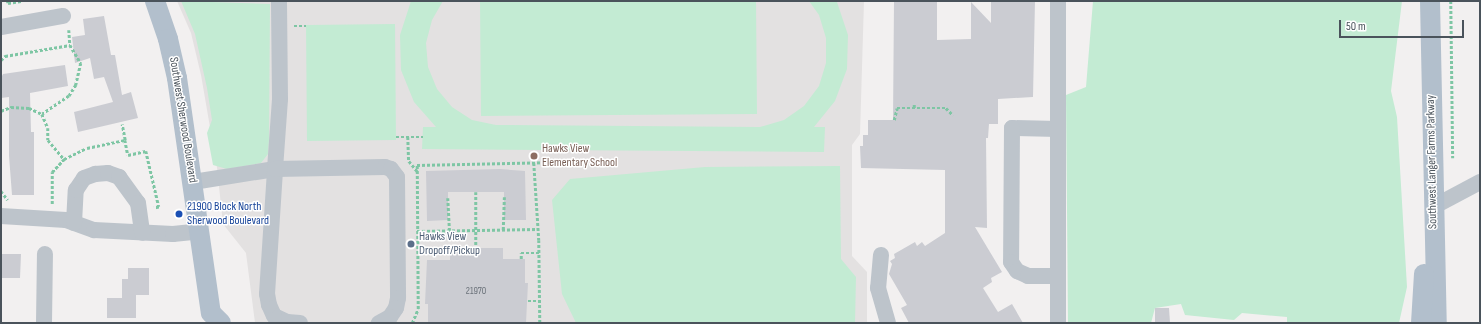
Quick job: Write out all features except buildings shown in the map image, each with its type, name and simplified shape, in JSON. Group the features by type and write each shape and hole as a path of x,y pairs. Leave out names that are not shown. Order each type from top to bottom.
{"main road":[{"name":"Southwest Sherwood Boulevard","path":"155,1 164,23 176,71 213,320"},
{"name":"Southwest Langer Farms Parkway","path":"1430,1 1434,258 1437,323"},
{"path":"1421,323 1423,276 1434,258"}],"lane":[{"path":"280,1 280,98 275,169 269,305 274,316 287,322 300,323"},
{"path":"1058,1 1058,323"},
{"path":"1,28 65,19"},
{"path":"1058,129 1012,128 1011,262 1017,271 1028,276 1058,276"},
{"path":"192,182 275,169 385,167 391,169 398,177 398,298 396,308 390,317 379,323"},
{"path":"74,222 76,190 84,178 95,174 108,173 119,177 138,203 142,232"},
{"path":"1433,207 1480,182"},
{"path":"6,210 66,220 94,230 173,234 200,231"},
{"path":"44,323 45,254"},
{"path":"881,255 878,288 888,323"}],"path":[{"path":"8,1 8,3 21,1"},
{"path":"42,114 69,96 76,85 81,62 70,45 65,19"},
{"path":"1,60 5,56 70,45"},
{"path":"914,103 914,108"},
{"path":"1,111 11,107 29,108 42,114 48,128 48,140 64,159"},
{"path":"894,120 897,108 946,108 953,115"},
{"path":"122,124 128,155 146,151 159,207 149,210"},
{"path":"396,137 423,137"},
{"path":"408,137 409,161 417,171"},
{"path":"45,206 52,206 52,172 64,159 87,148 125,140"},
{"path":"412,323 418,310 417,165 560,162"},
{"path":"534,163 539,253 540,323"},
{"path":"1,191 6,210"},
{"path":"476,192 476,247"},
{"path":"503,230 504,197"},
{"path":"448,198 450,231"},
{"path":"417,231 538,229"},
{"path":"521,259 521,253 539,253"},
{"path":"528,301 539,301"}],"shaded area":[{"name":"Hawks View Elementary School","path":"177,1 864,1 860,134 852,145 852,256 867,272 867,323 255,323 246,253 223,224 217,168 201,75 191,33"}],"green space":[{"path":"181,1 270,4 269,140 268,154 261,163 227,169 213,165 207,133 212,120 207,88 195,34"},
{"path":"411,1 443,1 432,20 426,43 428,67 437,89 452,107 472,120 496,125 760,127 784,120 804,106 819,86 826,63 826,38 819,15 809,1 837,2 848,35 847,69 835,101 814,127 825,127 824,152 422,149 423,127 436,127 414,102 401,70 400,35"},
{"path":"480,1 756,1 757,114 481,116"},
{"path":"1093,1 1402,1 1391,91 1397,117 1407,287 1399,323 1287,323 1287,317 1242,313 1234,320 1185,315 1181,304 1155,308 1151,323 1068,323 1066,95 1086,87"},
{"path":"395,24 396,140 307,141 306,25"},
{"path":"840,166 841,259 856,277 855,323 576,323 562,294 552,200 570,179 705,167"}],"place":[{"name":"Hawks View Elementary School","path":"534,156"},
{"name":"21900 Block North Sherwood Boulevard","path":"179,214"},
{"name":"Hawks View Dropoff/Pickup","path":"411,244"}]}
